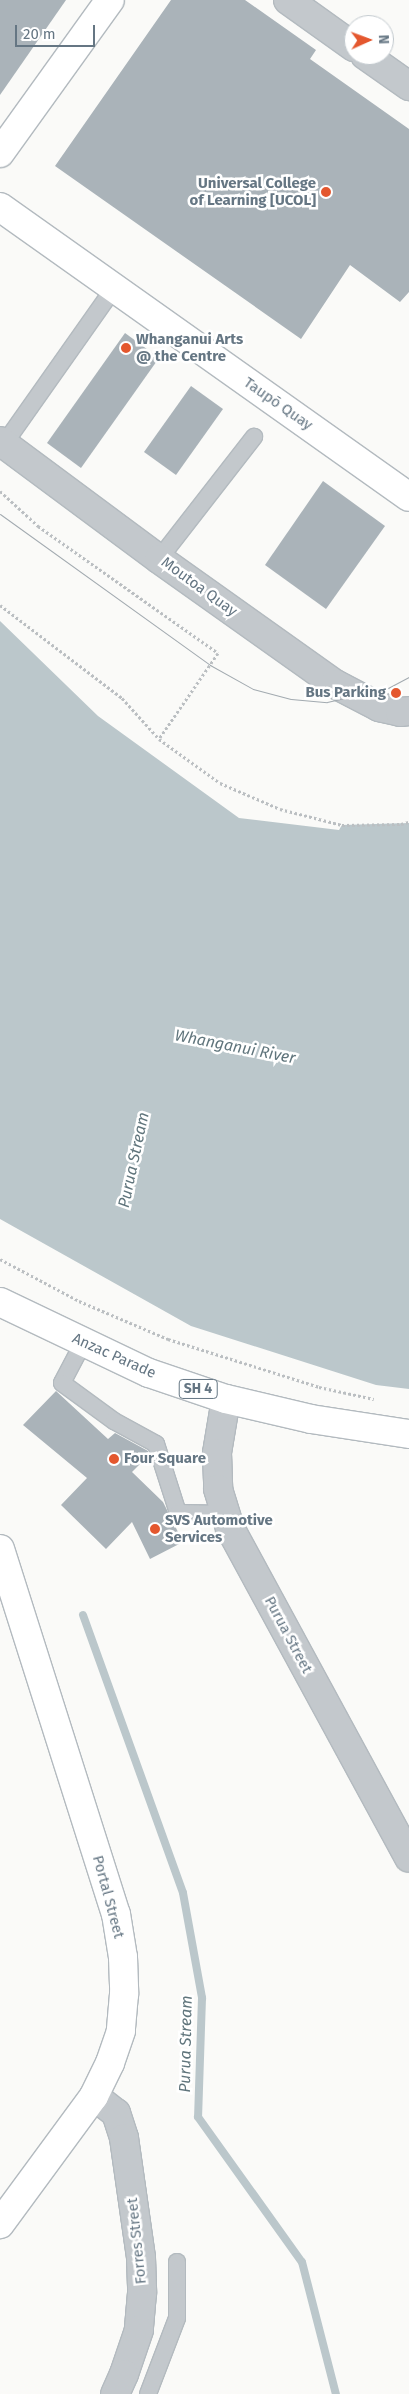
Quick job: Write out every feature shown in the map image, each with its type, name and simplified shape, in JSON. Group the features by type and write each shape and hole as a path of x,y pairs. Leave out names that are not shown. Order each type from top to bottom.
{"main road":[{"path":"0,153 110,0"},
{"name":"Taupō Quay","path":"0,207 409,497"},
{"name":"Anzac Parade","path":"0,1302 149,1373 226,1399 311,1419 409,1434"},
{"name":"Portal Street","path":"0,1549 116,1914 123,1957 124,1984 121,2031 110,2063 94,2096 0,2224"}],"street":[{"path":"288,0 344,40"},
{"path":"379,65 409,86"},
{"name":"Moutoa Quay","path":"2,442 159,559 335,684 379,707 400,712 409,711"},
{"name":"Purua Street","path":"226,1399 217,1453 218,1489 234,1536 409,1858"},
{"name":"Forres Street","path":"94,2096 116,2113 124,2138 141,2258 142,2293 139,2330 124,2374 114,2394"}],"lane":[{"path":"2,442 114,288"},
{"path":"159,559 254,437"},
{"path":"83,1343 62,1383 114,1421 156,1444 178,1513 226,1514"},
{"path":"148,2394 177,2318 177,2262"}],"path":[{"path":"0,490 38,526 218,653 159,739"},
{"path":"0,605 122,698 159,739 220,783 280,809 342,825 401,824 409,822"},
{"path":"0,1259 79,1301 168,1339 319,1387 375,1399"}],"water":[{"name":"Whanganui River","path":"0,621 98,716 239,818 339,830 342,825 409,823 409,1389 376,1385 191,1326 0,1219"}],"building":[{"path":"0,0 66,0 0,95"},
{"path":"171,0 245,0 316,50 310,59 409,129 409,292 400,302 350,265 301,339 55,166"},
{"path":"125,333 159,358 81,468 47,443"},
{"path":"191,386 223,409 176,475 144,452"},
{"path":"323,481 385,526 326,609 265,565"},
{"path":"56,1391 108,1439 115,1433 148,1451 149,1455 132,1472 163,1502 183,1542 150,1559 132,1522 106,1549 61,1505 87,1478 23,1425"}],"waterway":[{"name":"Purua Stream","path":"83,1615 183,1893 202,1998 198,2117 302,2262 336,2394"}],"tram line":[{"path":"0,514 210,665 253,689 291,699 327,702 388,688 409,677"}],"place":[{"name":"Universal College of Learning [UCOL]","path":"326,192"},
{"name":"Whanganui Arts @ the Centre","path":"126,348"},
{"name":"Bus Parking","path":"396,693"},
{"name":"Four Square","path":"114,1459"},
{"name":"SVS Automotive Services","path":"155,1529"}]}
